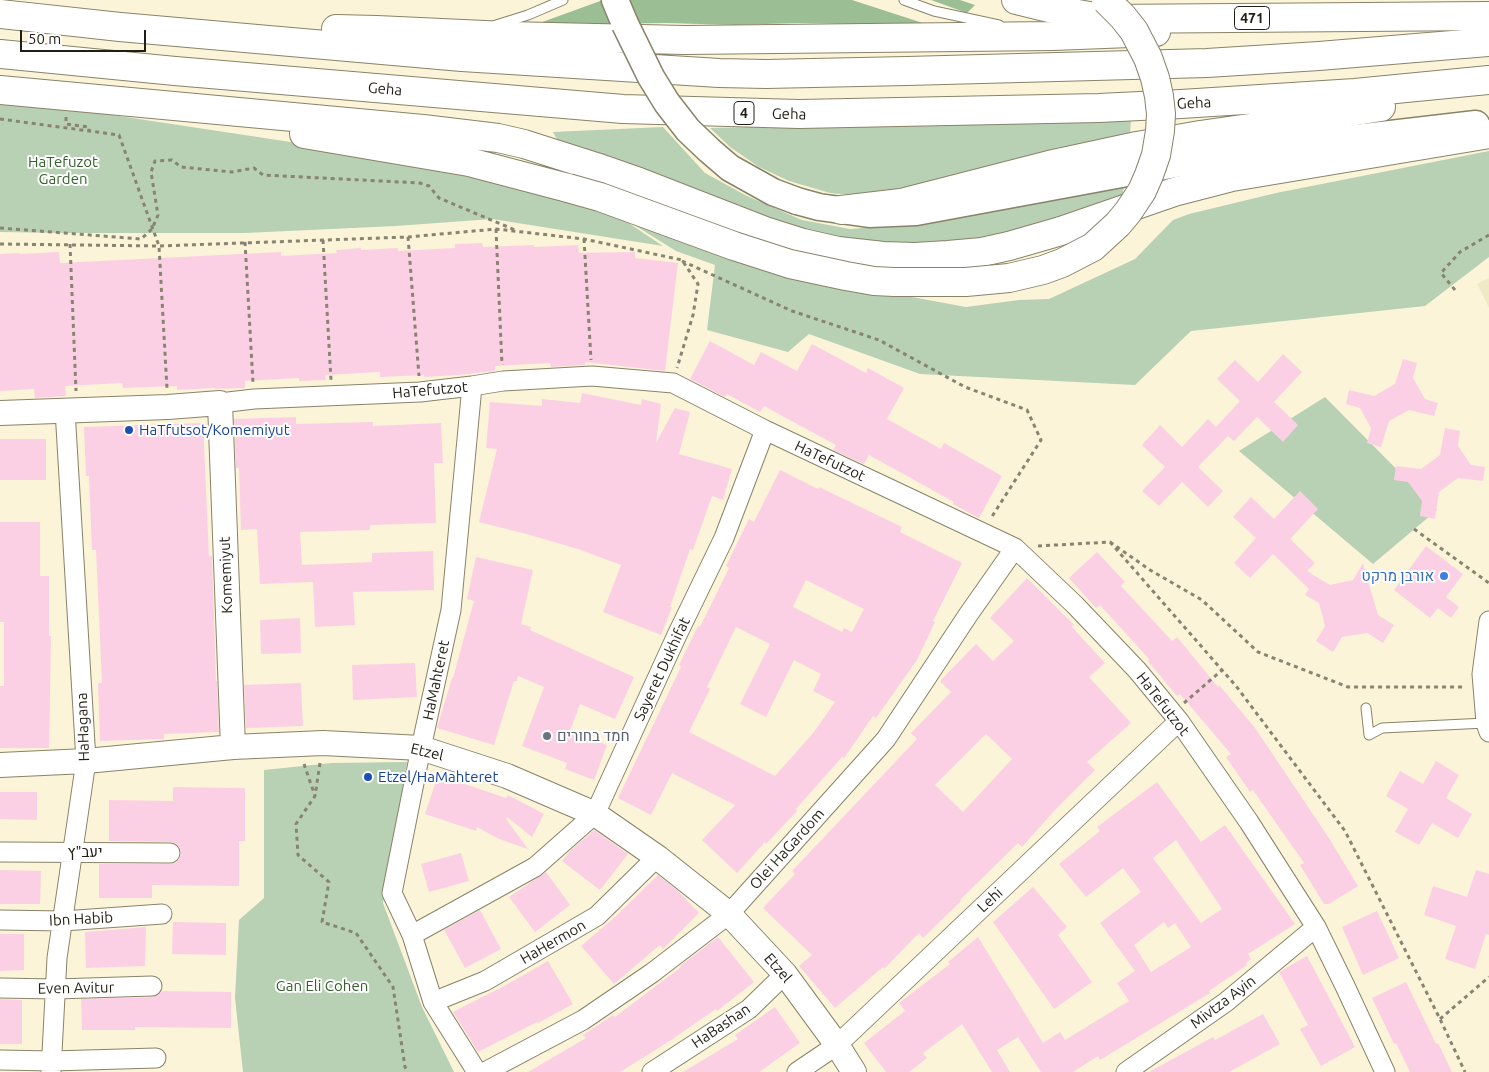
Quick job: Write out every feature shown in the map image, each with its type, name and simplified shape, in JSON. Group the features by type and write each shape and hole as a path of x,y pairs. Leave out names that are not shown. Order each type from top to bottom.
{"highway":[{"name":"471","path":"1016,0 1106,19 1489,17"},
{"path":"90,98 469,162 568,188 625,206 790,264 846,276 894,282 966,282 1009,278 1043,270 1062,263 1093,247 1128,212 1150,175 1156,155 1161,114 1155,78 1148,58 1134,31 1106,0"},
{"path":"0,14 462,57 719,73 766,74 1076,68 1207,63 1489,42"},
{"path":"120,26 377,30 506,36 685,40 1053,36 1489,17"},
{"name":"Geha","path":"0,54 185,72 623,109 790,114 1099,108 1355,93 1489,80"},
{"path":"0,90 423,129 498,138 524,144 605,170 793,240 838,251 915,257 1000,248 1043,236 1174,192 1232,177 1489,134"},
{"path":"840,210 901,203 1137,146 1489,90"}],"main road":[{"path":"615,0 651,77 667,103 688,130 709,150 730,168 773,192 819,207 840,210 869,214 916,212 1199,159 1394,133 1489,123"}],"street":[{"name":"HaTefutzot","path":"0,413 168,407 254,398 420,392 503,381 592,376 673,383 765,430 1015,548 1075,605 1137,670 1176,718 1249,822 1316,927 1384,1072"},
{"name":"HaMahteret","path":"472,386 451,610 392,894 412,936 433,1002 477,1072"},
{"name":"Komemiyut","path":"220,403 233,747"},
{"name":"HaHagana","path":"51,1067 57,958 86,761 71,410"},
{"name":"Sayeret Dukhifat","path":"412,936 535,867 594,814 724,538 765,430"},
{"name":"Olei HaGardom","path":"485,1072 583,1020 652,973 729,914 886,739 1015,548"},
{"path":"1487,727 1482,674 1489,621"},
{"name":"Lehi","path":"797,1072 838,1045 1176,718"},
{"name":"Etzel","path":"0,765 86,761 233,747 323,742 421,748 507,776 594,814 657,858 729,914 785,974 838,1045 854,1072"},
{"name":"יעב\"ץ","path":"0,852 170,853"},
{"name":"HaHermon","path":"433,1002 485,981 598,916 657,858"},
{"name":"Ibn Habib","path":"0,920 63,922 162,914"},
{"name":"Mivtza Ayin","path":"1126,1072 1226,1002 1316,927"},
{"name":"HaBashan","path":"652,1072 749,1009 785,974"},
{"name":"Even Avitur","path":"0,988 152,986"},
{"path":"0,1060 51,1067 156,1058"}],"lane":[{"path":"454,33 503,23 563,0"},
{"path":"904,0 934,11 1053,36"},
{"path":"1366,708 1368,735 1382,728 1487,727"}],"path":[{"path":"0,119 119,135 159,246 168,407"},
{"path":"0,228 141,238 152,228 158,215 151,172 155,161 172,160 181,167 190,168 232,172 254,168 263,176 420,183 429,186 439,198 520,232"},
{"path":"496,229 503,381"},
{"path":"0,244 159,246 408,237 496,229 584,240 682,260 792,311 879,340 965,387 1027,410 1041,440 982,532"},
{"path":"1455,290 1441,274 1460,252 1489,235"},
{"path":"408,237 420,392"},
{"path":"323,240 332,396"},
{"path":"584,240 592,376"},
{"path":"245,242 254,398"},
{"path":"70,244 71,410"},
{"path":"673,383 693,315 698,284 682,260"},
{"path":"1414,529 1489,583"},
{"path":"1015,548 1110,542 1150,570 1202,600 1258,652 1348,687 1483,687"},
{"path":"1110,542 1236,686 1345,832 1465,1072"},
{"path":"1176,718 1222,670"},
{"path":"323,742 315,796 296,824 298,855 329,882 322,922 356,933 392,987 405,1068 408,1072"},
{"path":"297,744 315,796"},
{"path":"1440,1019 1489,977"}],"shaded area":[{"path":"1489,278 1489,308 1477,284"}],"green space":[{"path":"603,0 852,0 929,25 666,23 534,25"},
{"path":"931,0 960,0 975,5 967,13"},
{"name":"HaTefuzot Garden","path":"0,98 436,164 612,212 663,246 492,219 396,226 245,233 0,232"},
{"path":"1131,118 1130,135 965,179 860,196 830,193 789,181 759,167 730,147 710,128"},
{"path":"663,127 705,173 747,196 802,220 850,229 899,225 1124,186 1122,198 990,238 952,243 894,244 853,241 789,227 560,145 553,132"},
{"path":"1489,151 1489,257 1425,306 1191,331 1135,385 920,374 809,334 788,352 707,330 715,265 676,251 615,213 901,295 966,307 1019,300 1049,299 1135,259 1173,220 1189,214 1276,193"},
{"path":"1325,397 1437,510 1373,564 1239,451"},
{"name":"Gan Eli Cohen","path":"407,762 383,903 422,1007 454,1072 243,1072 235,998 239,920 264,898 264,770 332,763"}],"building":[{"path":"482,243 483,247 578,245 579,253 635,252 635,258 678,263 665,371 585,362 585,365 551,367 550,363 495,366 495,371 458,375 380,377 380,372 325,375 326,380 299,381 299,378 245,381 245,388 177,390 177,386 123,388 122,383 65,386 66,396 35,398 34,389 0,391 0,254 59,252 60,263 281,252 281,256 337,253 336,250 361,248 361,250 398,248 398,251 455,248 455,244"},
{"path":"710,341 754,365 761,352 797,371 812,344 866,373 868,368 904,388 887,419 941,449 944,443 1002,476 979,518 869,455 864,464 833,450 836,445 764,406 760,412 727,394 725,397 690,379"},
{"path":"1283,354 1302,372 1274,402 1298,425 1283,442 1257,417 1234,441 1228,436 1198,467 1223,491 1208,507 1182,482 1159,506 1142,491 1165,467 1142,445 1160,425 1182,447 1208,419 1216,427 1240,401 1217,379 1235,360 1258,382"},
{"path":"1403,359 1417,363 1413,378 1425,399 1438,403 1434,416 1409,410 1389,421 1381,447 1367,443 1371,428 1360,408 1346,404 1349,390 1374,396 1395,384"},
{"path":"582,393 641,405 642,399 661,404 656,443 675,408 690,412 679,454 732,469 723,500 712,496 693,550 690,549 661,635 603,612 621,565 578,549 479,522 497,449 486,448 490,402 542,406 542,399 580,403"},
{"path":"296,417 296,424 373,422 373,426 441,423 443,463 434,463 436,523 370,525 370,530 300,532 302,565 372,562 372,553 433,551 434,590 353,592 355,625 315,627 313,582 260,584 257,529 241,530 239,468 236,468 234,419"},
{"path":"203,423 209,556 212,556 219,732 164,734 164,739 100,741 98,683 102,683 96,550 92,550 89,476 86,476 84,427"},
{"path":"1445,428 1460,431 1458,446 1471,465 1485,467 1483,481 1458,478 1439,492 1435,519 1420,516 1422,501 1408,482 1394,480 1396,466 1421,469 1440,455"},
{"path":"0,439 46,439 46,480 0,480"},
{"path":"780,470 902,527 900,532 962,563 933,621 935,622 917,660 876,718 873,716 844,758 842,757 796,809 797,811 737,873 702,840 735,805 672,773 651,815 618,798 681,667 679,665 729,568 726,566 749,519 754,522","holes":["806,580 864,609 852,632 844,628 842,632 793,607","736,627 770,644 740,704 766,717 794,660 821,674 813,691 835,702 814,732 775,776 689,732 710,689 707,687"]},
{"path":"1300,491 1318,509 1290,539 1315,563 1307,571 1330,585 1353,580 1363,563 1378,615 1394,625 1383,643 1367,633 1342,637 1333,652 1316,641 1325,626 1319,603 1305,595 1309,589 1273,554 1250,578 1234,563 1256,538 1233,517 1251,497 1274,519"},
{"path":"0,522 40,522 40,576 49,576 49,636 51,636 49,748 0,748 0,686 4,686 4,622 0,622"},
{"path":"1426,546 1463,574 1446,597 1459,607 1451,618 1438,608 1430,618 1394,590"},
{"path":"1097,552 1125,582 1121,586 1172,641 1177,637 1255,728 1327,835 1358,886 1329,904 1324,904 1300,865 1304,863 1253,790 1250,792 1226,757 1231,754 1180,694 1177,696 1148,661 1149,659 1100,605 1096,608 1069,578"},
{"path":"476,557 533,570 521,624 531,627 530,630 634,677 615,719 580,704 570,731 607,745 594,780 565,769 567,763 522,746 544,687 518,676 517,681 514,681 494,745 437,728 474,601 467,599"},
{"path":"1027,578 1074,625 1072,627 1105,663 1089,677 1131,723 1087,762 1095,770 1055,810 1022,847 1018,843 923,938 919,933 884,969 883,967 835,1008 799,966 812,955 763,908 795,874 792,871 917,739 911,733 951,692 940,681 976,644 993,661 1014,641 990,618","holes":["986,734 1012,759 963,812 935,785"]},
{"path":"300,618 301,653 261,654 260,620"},
{"path":"415,663 417,697 353,700 352,665"},
{"path":"301,683 303,726 246,728 244,685"},
{"path":"1436,761 1459,775 1446,798 1472,814 1458,838 1432,823 1419,845 1395,832 1408,809 1386,796 1400,771 1423,784"},
{"path":"438,775 506,798 508,795 544,814 532,837 507,817 506,819 528,849 499,839 477,827 476,831 425,814"},
{"path":"1157,782 1201,842 1225,825 1295,924 1248,954 1251,959 1246,963 1247,965 1209,991 1210,993 1100,1060 1098,1056 1073,1072 1041,1072 1018,1037 997,1050 1010,1072 992,1072 962,1024 923,1053 927,1058 909,1072 886,1072 864,1043 905,1011 899,1003 950,964 948,962 978,937 1043,1043 1060,1032 1065,1040 1129,1001 1117,983 1135,971 1100,923 1141,892 1123,868 1086,897 1059,864 1100,831 1097,827","holes":["1176,840 1222,909 1201,923 1153,858","1164,922 1168,928 1175,923 1191,947 1151,972 1134,945"]},
{"path":"173,787 245,788 245,841 239,841 239,886 152,885 152,898 99,898 99,864 170,864 175,863 181,854 180,848 171,842 109,841 109,800 173,801"},
{"path":"0,792 37,792 37,820 0,819"},
{"path":"594,830 628,854 600,890 562,861 570,851"},
{"path":"461,853 469,881 429,892 421,864"},
{"path":"0,870 41,871 40,904 0,904"},
{"path":"1476,870 1489,874 1489,935 1486,934 1475,969 1445,959 1456,926 1424,915 1433,886 1467,897"},
{"path":"546,872 570,905 535,932 509,897"},
{"path":"658,875 677,890 699,913 663,949 660,945 614,984 581,946 615,917"},
{"path":"1033,887 1067,927 1058,935 1092,982 1054,1009 993,922"},
{"path":"480,910 501,949 465,968 444,930"},
{"path":"1377,911 1399,958 1363,975 1342,927"},
{"path":"173,922 226,923 226,955 172,954"},
{"path":"146,927 145,966 86,968 85,932"},
{"path":"0,934 24,934 24,970 0,971"},
{"path":"718,937 754,982 717,1011 716,1009 620,1072 528,1072 586,1038 583,1035 613,1015 615,1017"},
{"path":"1307,956 1355,1047 1321,1066 1300,1029 1308,1025 1279,972"},
{"path":"548,961 573,1004 478,1052 453,1012"},
{"path":"1406,982 1436,1044 1438,1043 1452,1072 1410,1072 1396,1043 1394,1044 1372,998"},
{"path":"162,991 231,992 231,1028 135,1027 135,1030 82,1030 81,999 152,997"},
{"path":"0,999 22,1000 22,1044 0,1044"},
{"path":"775,1007 800,1043 759,1072 683,1072 738,1039 735,1035"},
{"path":"1263,1014 1280,1044 1229,1072 1149,1072 1213,1037 1215,1040"}],"place":[{"name":"HaTfutsot/Komemiyut","path":"129,430"},
{"name":"אורבן מרקט","path":"1444,576"},
{"name":"חמד בחורים","path":"547,736"},
{"name":"Etzel/HaMahteret","path":"368,777"}]}
